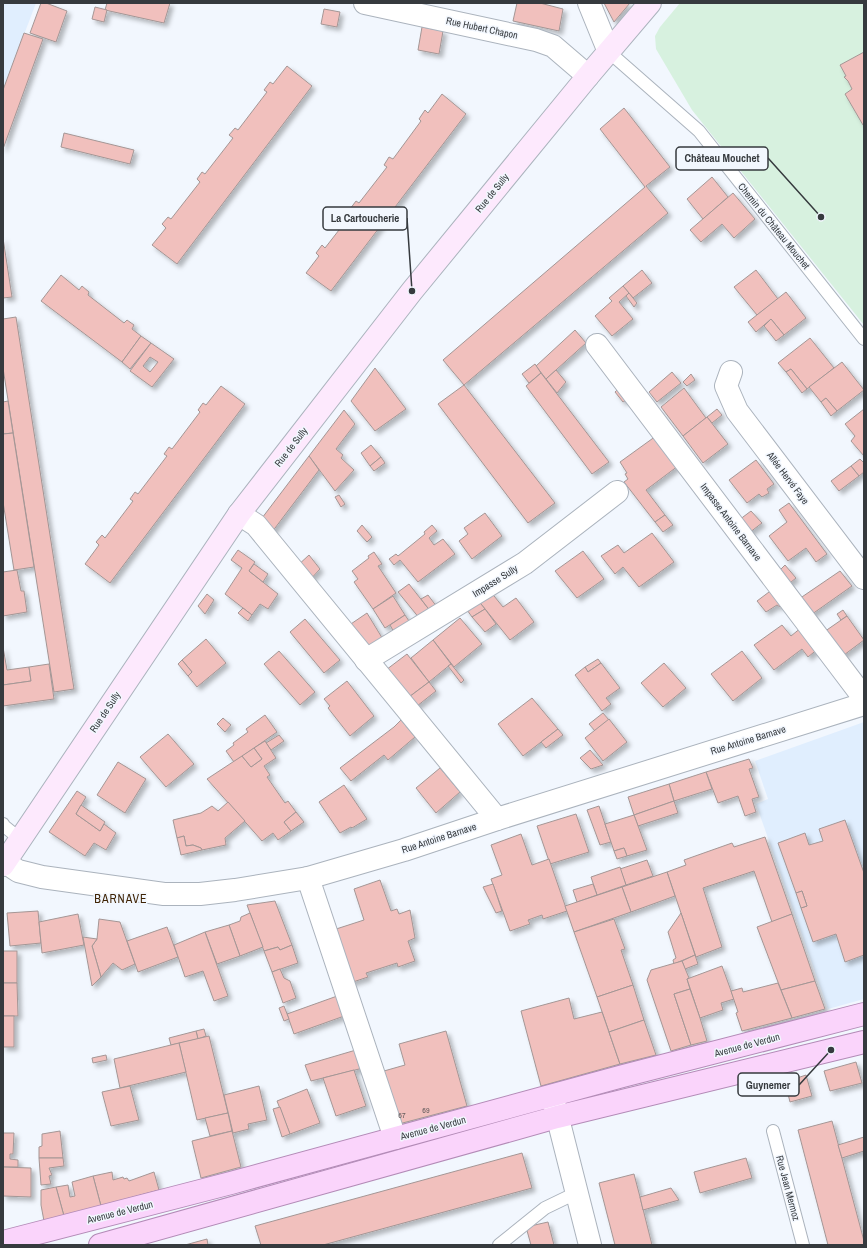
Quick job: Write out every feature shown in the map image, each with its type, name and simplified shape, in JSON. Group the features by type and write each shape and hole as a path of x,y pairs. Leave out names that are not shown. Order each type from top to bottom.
{"main road":[{"name":"Avenue de Verdun","path":"3,1242 231,1183 623,1076 864,1014"},
{"path":"100,1245 557,1117 864,1042"}],"street":[{"name":"Rue Hubert Chapon","path":"365,3 536,40 553,46 588,76"},
{"path":"589,3 609,52"},
{"name":"Rue de Sully","path":"4,863 239,514 412,291 588,76 650,3"},
{"name":"Impasse Antoine Barnave","path":"597,345 864,698"},
{"name":"Allée Hervé Faye","path":"731,372 726,386 737,411 864,578"},
{"name":"Impasse Sully","path":"366,660 525,563 617,492"},
{"path":"239,514 256,525 497,819"},
{"name":"Rue Antoine Barnave","path":"4,863 18,871 42,877 164,894 200,894 228,891 308,878 404,850 497,819 864,704"},
{"path":"308,878 395,1138"},
{"path":"552,1096 590,1245"}],"lane":[{"name":"Chemin du Château Mouchet","path":"609,52 698,131 864,339"},
{"path":"3,824 20,839"},
{"name":"Rue Jean Mermoz","path":"773,1132 803,1245"},
{"path":"499,1245 545,1208 576,1193"}],"shaded area":[{"path":"3,3 36,3 3,90"},
{"path":"864,722 864,999 828,1009 756,804 768,799 755,761"}],"green space":[{"path":"680,3 864,3 864,325 692,110 656,49 655,36 660,27"}],"building":[{"path":"41,3 46,3 67,11 56,42 30,33"},
{"path":"107,3 170,3 164,23 105,10"},
{"path":"517,3 540,3 563,9 559,31 513,21"},
{"path":"604,3 630,3 614,22"},
{"path":"95,7 107,10 104,22 92,19"},
{"path":"324,9 340,12 337,27 321,24"},
{"path":"422,27 443,31 439,54 418,50"},
{"path":"24,33 43,39 3,149 3,90"},
{"path":"864,52 863,125 845,94 852,89 844,77 846,76 840,65"},
{"path":"287,66 312,86 177,264 152,245 166,228 162,224 168,217 171,219 200,182 197,179 202,172 205,174 233,138 229,135 235,128 238,130 267,92 264,90 270,82 273,84"},
{"path":"442,94 466,114 331,291 306,273 319,256 316,253 322,245 325,248 353,212 350,209 356,201 359,203 387,167 384,165 389,157 393,159 421,121 419,119 425,110 428,113"},
{"path":"624,108 670,167 646,186 668,213 464,385 443,360 645,187 600,129"},
{"path":"64,133 134,150 130,164 61,147"},
{"path":"712,177 728,197 703,219 687,199"},
{"path":"733,193 755,219 734,238 722,224 701,242 690,230"},
{"path":"3,238 12,297 3,298"},
{"path":"642,270 652,283 633,298 623,286"},
{"path":"756,270 778,299 757,315 734,287"},
{"path":"61,275 79,290 82,286 89,292 88,295 124,323 127,320 134,325 132,329 141,336 122,362 41,301"},
{"path":"623,286 629,293 619,302 633,319 612,336 595,316 612,301 609,298"},
{"path":"786,292 806,318 784,335 771,319 756,332 748,322"},
{"path":"629,293 637,303 634,307 626,296"},
{"path":"16,317 74,689 54,692 3,368 3,319"},
{"path":"771,319 784,335 776,341 764,326"},
{"path":"575,330 586,343 546,379 536,366"},
{"path":"141,336 151,343 130,369 122,362"},
{"path":"810,338 834,368 807,389 791,369 786,372 778,363"},
{"path":"151,343 174,359 152,387 130,371","holes":["150,357 158,362 150,372 143,366"]},
{"path":"842,362 864,390 837,411 826,398 821,402 809,387"},
{"path":"535,364 541,373 529,383 522,374"},
{"path":"375,368 406,409 375,431 351,401"},
{"path":"791,369 807,389 802,393 786,372"},
{"path":"556,370 566,382 557,393 546,379"},
{"path":"672,372 681,383 657,402 649,392"},
{"path":"541,373 609,462 592,474 526,386"},
{"path":"691,374 695,380 687,386 683,382"},
{"path":"464,385 555,503 528,523 438,404"},
{"path":"221,386 245,404 110,583 85,564 99,545 96,542 102,535 105,538 133,501 130,499 135,492 138,494 167,456 164,454 169,447 172,449 200,412 198,410 203,403 206,405"},
{"path":"619,388 628,399 623,402 615,392"},
{"path":"684,388 706,418 683,436 661,407"},
{"path":"826,398 837,411 831,416 821,402"},
{"path":"8,401 13,433 3,434 3,402"},
{"path":"717,409 722,415 712,423 707,417"},
{"path":"864,409 864,456 851,441 855,436 845,424"},
{"path":"344,410 355,424 336,449 343,455 341,458 354,470 335,491 309,456"},
{"path":"707,417 728,444 703,463 683,436"},
{"path":"13,433 34,567 14,570 3,502 3,434"},
{"path":"656,436 678,466 646,490 665,515 655,522 624,482 628,479 625,474 627,473 620,462"},
{"path":"371,445 381,457 370,466 361,453"},
{"path":"309,456 319,470 272,532 259,522"},
{"path":"381,457 385,463 374,471 370,466"},
{"path":"860,459 864,463 864,472 859,476 851,466"},
{"path":"756,460 774,484 767,489 769,493 762,497 759,494 747,503 729,480"},
{"path":"851,466 859,476 839,491 831,481"},
{"path":"339,495 345,504 341,507 335,497"},
{"path":"789,503 827,554 816,562 806,548 788,561 769,536 787,522 779,510"},
{"path":"751,511 762,523 745,536 735,523"},
{"path":"485,513 502,536 472,559 459,541 468,534 464,528"},
{"path":"665,515 673,525 663,532 655,522"},
{"path":"362,525 372,537 367,542 357,531"},
{"path":"432,525 437,531 429,538 434,545 443,539 455,554 418,582 400,560 394,565 389,559 396,554 398,556 425,534 424,532"},
{"path":"652,533 674,562 639,587 623,567 615,574 601,556 618,545 624,553"},
{"path":"238,550 255,562 249,571 278,594 268,609 260,604 252,615 225,594 242,568 231,560"},
{"path":"583,551 604,579 577,598 555,571"},
{"path":"374,552 382,564 378,566 396,593 373,609 354,582 358,579 352,571 369,558 368,556"},
{"path":"309,555 320,569 308,582 296,567"},
{"path":"254,564 268,574 263,582 249,571"},
{"path":"785,565 796,578 785,587 776,574"},
{"path":"17,570 21,591 24,591 27,612 3,616 3,572"},
{"path":"840,571 852,586 808,617 796,601"},
{"path":"409,584 431,612 420,619 398,592"},
{"path":"773,589 784,604 780,607 777,605 766,612 757,601"},
{"path":"490,591 503,607 516,598 534,622 510,640 477,599"},
{"path":"207,594 214,600 205,614 198,606"},
{"path":"428,595 437,607 431,612 421,599"},
{"path":"393,596 405,615 385,628 373,609"},
{"path":"477,599 485,609 472,617 465,607"},
{"path":"243,608 252,615 248,621 238,613"},
{"path":"485,609 496,624 485,632 472,617"},
{"path":"843,610 847,616 841,620 837,614"},
{"path":"367,613 384,641 364,651 345,628"},
{"path":"405,615 411,624 395,634 390,625"},
{"path":"847,616 864,640 840,658 821,634"},
{"path":"460,618 482,644 454,667 433,640"},
{"path":"305,619 340,660 324,673 290,632"},
{"path":"782,625 791,636 802,627 819,648 808,657 802,649 774,670 754,645"},
{"path":"206,639 226,663 197,687 188,676 192,672 182,660"},
{"path":"433,640 451,664 429,682 411,658"},
{"path":"3,647 7,670 29,667 31,681 3,685"},
{"path":"279,651 315,692 300,705 264,664"},
{"path":"742,651 762,678 733,701 711,674"},
{"path":"407,654 429,682 405,700 382,673"},
{"path":"598,659 601,663 588,672 585,667"},
{"path":"182,660 192,672 188,676 178,664"},
{"path":"601,663 620,688 606,698 611,704 602,711 575,675 585,667 588,672"},
{"path":"664,663 686,688 663,707 641,683"},
{"path":"49,664 54,699 3,706 3,685 31,681 29,667"},
{"path":"451,664 464,680 461,683 448,666"},
{"path":"347,681 374,716 350,736 328,708 330,706 324,699"},
{"path":"429,682 436,691 412,710 405,700"},
{"path":"532,698 558,729 523,756 498,724"},
{"path":"603,713 609,720 595,731 589,724"},
{"path":"265,715 277,732 234,762 226,751 234,745 233,743 248,732 246,729"},
{"path":"223,718 231,725 225,732 217,724"},
{"path":"609,719 627,742 603,761 585,738"},
{"path":"401,720 415,737 388,760 384,755 351,781 340,768"},
{"path":"558,729 563,735 546,748 541,742"},
{"path":"168,734 194,764 166,787 140,757"},
{"path":"279,735 284,741 271,750 266,743"},
{"path":"265,741 276,758 264,766 270,775 267,777 285,803 288,801 296,812 284,822 291,831 278,840 273,833 262,841 207,779 242,756 251,767 262,759 254,748"},
{"path":"254,748 262,759 251,767 242,756"},
{"path":"590,750 603,765 591,769 580,758"},
{"path":"749,759 753,768 749,769 759,797 752,799 756,812 745,816 738,796 718,803 706,772"},
{"path":"118,762 146,779 125,813 97,795"},
{"path":"440,768 460,792 436,813 416,788"},
{"path":"706,772 712,789 674,801 669,784"},
{"path":"669,784 674,801 634,815 628,797"},
{"path":"344,785 367,819 340,833 319,802"},
{"path":"77,791 86,797 76,814 100,831 104,824 116,833 106,850 94,843 85,856 49,832"},
{"path":"674,801 678,813 638,826 634,815"},
{"path":"228,802 245,821 225,838 226,845 202,850 201,848 193,845 186,846 184,836 177,838 173,820 201,813 212,806 218,811"},
{"path":"81,805 105,822 100,831 76,814"},
{"path":"599,806 611,842 600,845 587,810"},
{"path":"296,812 304,822 291,831 284,822"},
{"path":"576,814 589,852 550,864 537,826"},
{"path":"634,815 647,850 627,856 624,848 614,851 605,824"},
{"path":"845,820 864,873 864,955 845,962 836,934 813,942 801,908 807,906 802,891 796,893 778,843 805,833 809,845 823,841 819,829"},
{"path":"521,834 532,865 549,859 567,911 543,919 542,915 528,920 530,924 510,931 491,879 502,875 491,845"},
{"path":"184,836 186,846 193,845 201,848 202,850 181,855 177,838"},
{"path":"765,837 792,914 772,922 754,871 703,888 722,947 696,957 667,872 686,865 684,860 732,843 734,847"},
{"path":"624,848 627,856 617,859 614,851"},
{"path":"647,860 653,876 626,885 620,869"},
{"path":"620,867 626,885 597,895 591,877"},
{"path":"667,872 675,896 631,912 622,887"},
{"path":"380,880 391,911 397,909 399,914 410,910 415,938 408,941 415,961 398,967 397,963 366,973 368,977 347,984 330,931 364,920 354,889"},
{"path":"493,884 502,911 496,913 483,887"},
{"path":"593,884 597,895 577,902 573,890"},
{"path":"622,887 631,912 574,932 565,906"},
{"path":"802,891 807,906 801,908 796,893"},
{"path":"275,901 292,945 280,950 278,947 264,951 247,905"},
{"path":"38,911 41,943 10,946 7,913"},
{"path":"250,913 263,947 240,956 229,925 240,921 241,917"},
{"path":"681,913 695,955 674,964 673,960 676,958 668,932"},
{"path":"78,914 84,945 42,953 39,922"},
{"path":"792,914 815,981 781,990 757,927"},
{"path":"99,919 120,922 135,964 122,970 113,963 101,977 92,946 97,939"},
{"path":"614,919 625,949 621,950 633,985 597,997 574,932"},
{"path":"229,925 240,956 217,964 205,932"},
{"path":"167,927 178,957 138,972 127,941"},
{"path":"205,932 228,996 214,1001 203,971 185,977 174,945"},
{"path":"83,937 97,939 92,946 101,977 92,986"},
{"path":"292,945 298,963 272,972 264,951 278,947 280,950"},
{"path":"3,951 17,951 17,983 3,983"},
{"path":"695,955 698,964 685,969 682,961"},
{"path":"682,961 689,978 687,979 690,989 674,994 691,1045 671,1051 647,980 651,970"},
{"path":"722,966 734,999 721,1003 723,1010 700,1018 687,979"},
{"path":"280,969 284,978 290,981 296,998 283,1003 272,972"},
{"path":"815,981 825,1009 792,1018 781,990"},
{"path":"3,983 17,983 18,1016 3,1016"},
{"path":"778,983 792,1018 742,1031 731,991 742,988 743,992"},
{"path":"633,985 644,1020 609,1032 597,997"},
{"path":"690,989 707,1041 691,1045 674,994"},
{"path":"340,995 347,1015 294,1034 287,1014"},
{"path":"569,998 574,1019 602,1012 620,1064 541,1086 521,1011"},
{"path":"284,1006 289,1019 284,1021 279,1008"},
{"path":"3,1016 14,1016 14,1047 3,1047"},
{"path":"644,1020 656,1055 620,1064 609,1032"},
{"path":"204,1029 206,1036 198,1039 196,1031"},
{"path":"196,1031 198,1039 171,1045 169,1038"},
{"path":"446,1031 467,1106 395,1125 377,1073 405,1065 399,1044"},
{"path":"209,1036 228,1113 197,1120 179,1043"},
{"path":"179,1043 186,1072 120,1088 114,1059"},
{"path":"356,1050 363,1068 311,1081 305,1065"},
{"path":"106,1055 107,1060 93,1063 92,1058"},
{"path":"856,1062 862,1083 830,1091 824,1071"},
{"path":"354,1070 366,1106 336,1116 323,1078"},
{"path":"806,1075 812,1096 790,1102 785,1082"},
{"path":"130,1086 139,1120 111,1126 102,1092"},
{"path":"259,1086 267,1120 248,1124 249,1129 233,1133 224,1095"},
{"path":"307,1089 320,1123 290,1134 277,1101"},
{"path":"280,1107 290,1134 282,1137 273,1109"},
{"path":"228,1113 232,1131 210,1136 205,1118"},
{"path":"832,1121 864,1245 828,1245 798,1130"},
{"path":"60,1131 63,1158 39,1158 39,1147 42,1146 42,1134"},
{"path":"232,1131 241,1167 201,1178 192,1141"},
{"path":"3,1133 14,1133 13,1154 10,1154 10,1159 18,1160 18,1167 3,1167"},
{"path":"864,1137 864,1151 842,1158 838,1145"},
{"path":"522,1153 532,1188 323,1245 261,1245 255,1226"},
{"path":"39,1158 63,1158 64,1166 49,1168 52,1175 49,1176 51,1184 41,1185"},
{"path":"746,1158 752,1178 700,1193 694,1172"},
{"path":"3,1167 31,1168 31,1197 3,1196"},
{"path":"112,1172 113,1180 123,1177 124,1179 127,1178 129,1181 154,1172 159,1190 101,1206 93,1176"},
{"path":"634,1174 652,1245 615,1245 599,1183"},
{"path":"93,1176 101,1206 64,1216 56,1187 68,1185 70,1197 75,1196 72,1182"},
{"path":"56,1187 64,1216 44,1221 41,1205 41,1190"},
{"path":"671,1188 679,1200 643,1210 640,1197"},
{"path":"548,1222 554,1245 531,1245 526,1227"},
{"path":"207,1239 208,1245 185,1245"}],"place":[{"name":"Château Mouchet","path":"821,217"},
{"name":"La Cartoucherie","path":"412,291"},
{"name":"Guynemer","path":"831,1050"}],"district":[{"name":"BARNAVE","path":"121,899"}]}
